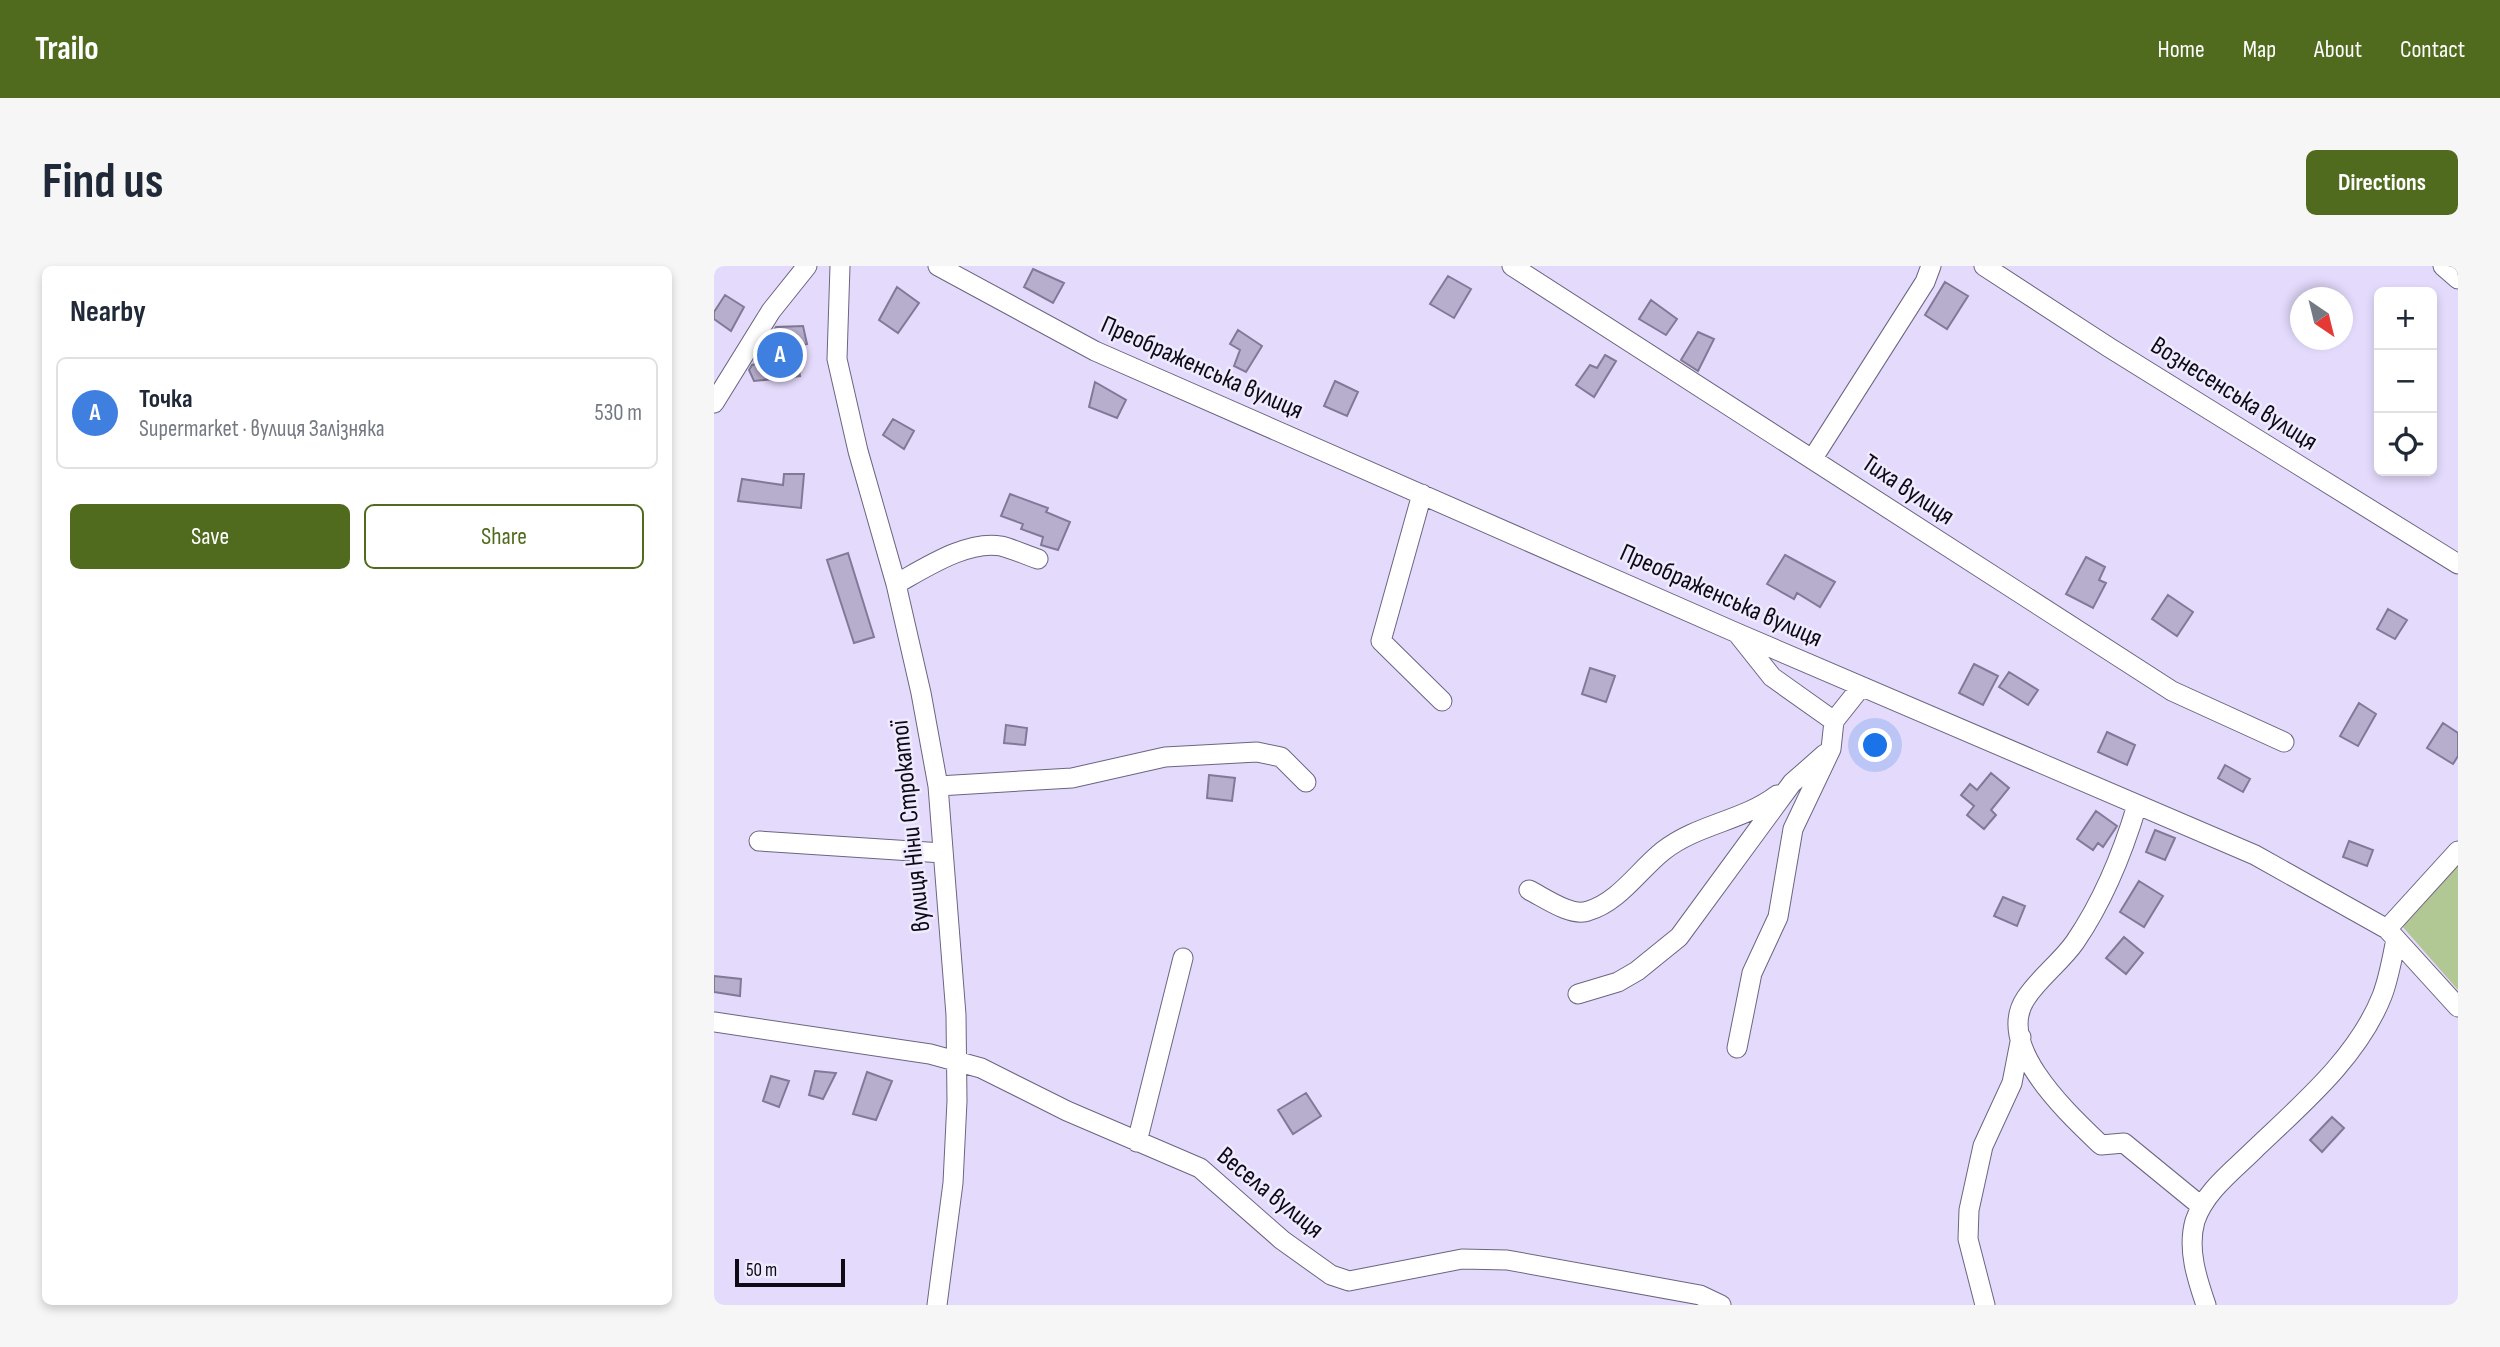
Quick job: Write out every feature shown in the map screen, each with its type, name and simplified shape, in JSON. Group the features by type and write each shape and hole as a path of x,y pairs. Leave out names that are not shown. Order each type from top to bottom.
{"street":[{"path":"714,403 771,312 807,266"},
{"name":"вулиця Ніни Строкатої","path":"840,266 837,359 858,452 896,584 922,693 938,786 957,1060 953,1183 937,1305"},
{"name":"Преображенська вулиця","path":"938,266 1095,351 1861,687 2255,855 2392,934 2458,1007"},
{"name":"Тиха вулиця","path":"1512,266 2172,691 2284,742"},
{"path":"1813,458 1925,282 1931,266"},
{"name":"Вознесенська вулиця","path":"1984,266 2458,564"},
{"path":"2443,266 2458,279"},
{"path":"1422,494 1381,641 1442,701"},
{"path":"896,584 965,551 982,547 1000,546 1038,559"},
{"path":"1737,633 1772,677 1834,721"},
{"path":"1737,1048 1752,973 1778,917 1793,829 1831,749 1834,721 1861,687"},
{"path":"1529,890 1575,912 1587,912 1630,884 1664,851 1710,825 1763,805 1831,749"},
{"path":"938,786 1072,778 1165,757 1257,751 1281,757 1306,782"},
{"path":"1578,993 1618,982 1637,971 1679,937 1714,893 1792,783"},
{"path":"2137,805 2127,838 2101,897 2075,942 2026,998 2018,1016 2021,1037 2031,1065 2048,1092 2101,1145 2124,1143 2201,1206"},
{"path":"759,841 943,853"},
{"path":"2206,1305 2192,1250 2194,1223 2201,1206 2221,1181 2311,1094 2366,1028 2381,997 2392,934 2458,851"},
{"path":"1137,1142 1183,958"},
{"name":"Весела вулиця","path":"714,1022 957,1060 981,1068 1137,1142 1200,1168 1282,1240 1331,1275 1349,1281 1462,1259 1507,1260 1700,1295 1721,1305"},
{"path":"1985,1305 1968,1239 1969,1210 1983,1146 2012,1083 2021,1037"}],"green space":[{"path":"2458,852 2458,990 2395,918"}],"building":[{"path":"1033,269 1064,283 1053,303 1024,287"},
{"path":"1448,276 1471,289 1454,318 1430,304"},
{"path":"1945,282 1968,296 1947,329 1925,315"},
{"path":"897,287 919,303 898,333 879,320"},
{"path":"725,295 744,307 731,331 714,319 714,312"},
{"path":"1651,300 1677,319 1666,335 1639,319"},
{"path":"803,326 807,344 795,347 800,376 754,381 749,370 752,365 765,362 761,350 776,327"},
{"path":"1238,330 1262,346 1246,372 1234,366 1240,350 1230,344"},
{"path":"1698,332 1714,339 1698,371 1681,360"},
{"path":"1605,355 1616,361 1594,397 1576,385 1590,365 1597,368"},
{"path":"1335,381 1358,392 1347,416 1324,406"},
{"path":"1095,382 1126,400 1117,418 1089,407"},
{"path":"893,419 914,431 904,449 883,435"},
{"path":"784,474 804,474 801,508 738,501 742,479 783,485"},
{"path":"1010,494 1048,508 1046,512 1070,522 1058,550 1041,545 1043,537 1021,529 1023,524 1001,516"},
{"path":"848,553 874,637 854,643 827,560"},
{"path":"1785,555 1835,582 1820,607 1797,593 1794,599 1767,584"},
{"path":"2086,557 2105,567 2099,580 2106,583 2093,608 2066,594"},
{"path":"2168,595 2193,612 2177,636 2152,619"},
{"path":"2388,609 2407,620 2395,639 2377,629"},
{"path":"1974,664 1998,676 1983,705 1959,693"},
{"path":"1590,668 1615,676 1606,702 1582,694"},
{"path":"2009,672 2038,690 2028,705 1999,687"},
{"path":"2359,703 2376,714 2358,746 2340,736"},
{"path":"2443,723 2458,733 2458,756 2453,764 2427,748"},
{"path":"1006,725 1027,728 1025,745 1004,743"},
{"path":"2107,732 2135,745 2127,765 2098,752"},
{"path":"2225,765 2250,779 2243,792 2218,778"},
{"path":"1991,773 2009,788 1991,810 1996,815 1984,829 1967,815 1974,806 1961,795 1970,784 1977,790"},
{"path":"1209,775 1235,778 1232,801 1207,798"},
{"path":"2096,811 2117,826 2103,847 2098,843 2093,850 2077,839"},
{"path":"2155,830 2175,838 2165,860 2146,852"},
{"path":"2349,841 2373,850 2367,866 2343,857"},
{"path":"2139,881 2163,896 2144,927 2120,912"},
{"path":"2003,897 2025,906 2017,926 1994,916"},
{"path":"2124,937 2143,953 2126,974 2106,958"},
{"path":"714,976 741,979 740,996 714,992"},
{"path":"815,1071 836,1073 823,1099 809,1095"},
{"path":"867,1072 892,1081 876,1120 853,1114"},
{"path":"771,1076 789,1081 779,1107 763,1101"},
{"path":"1306,1093 1321,1116 1293,1134 1278,1110"},
{"path":"2332,1117 2344,1128 2322,1152 2310,1140"}],"place":[{"name":"Точка","path":"780,355"}]}
